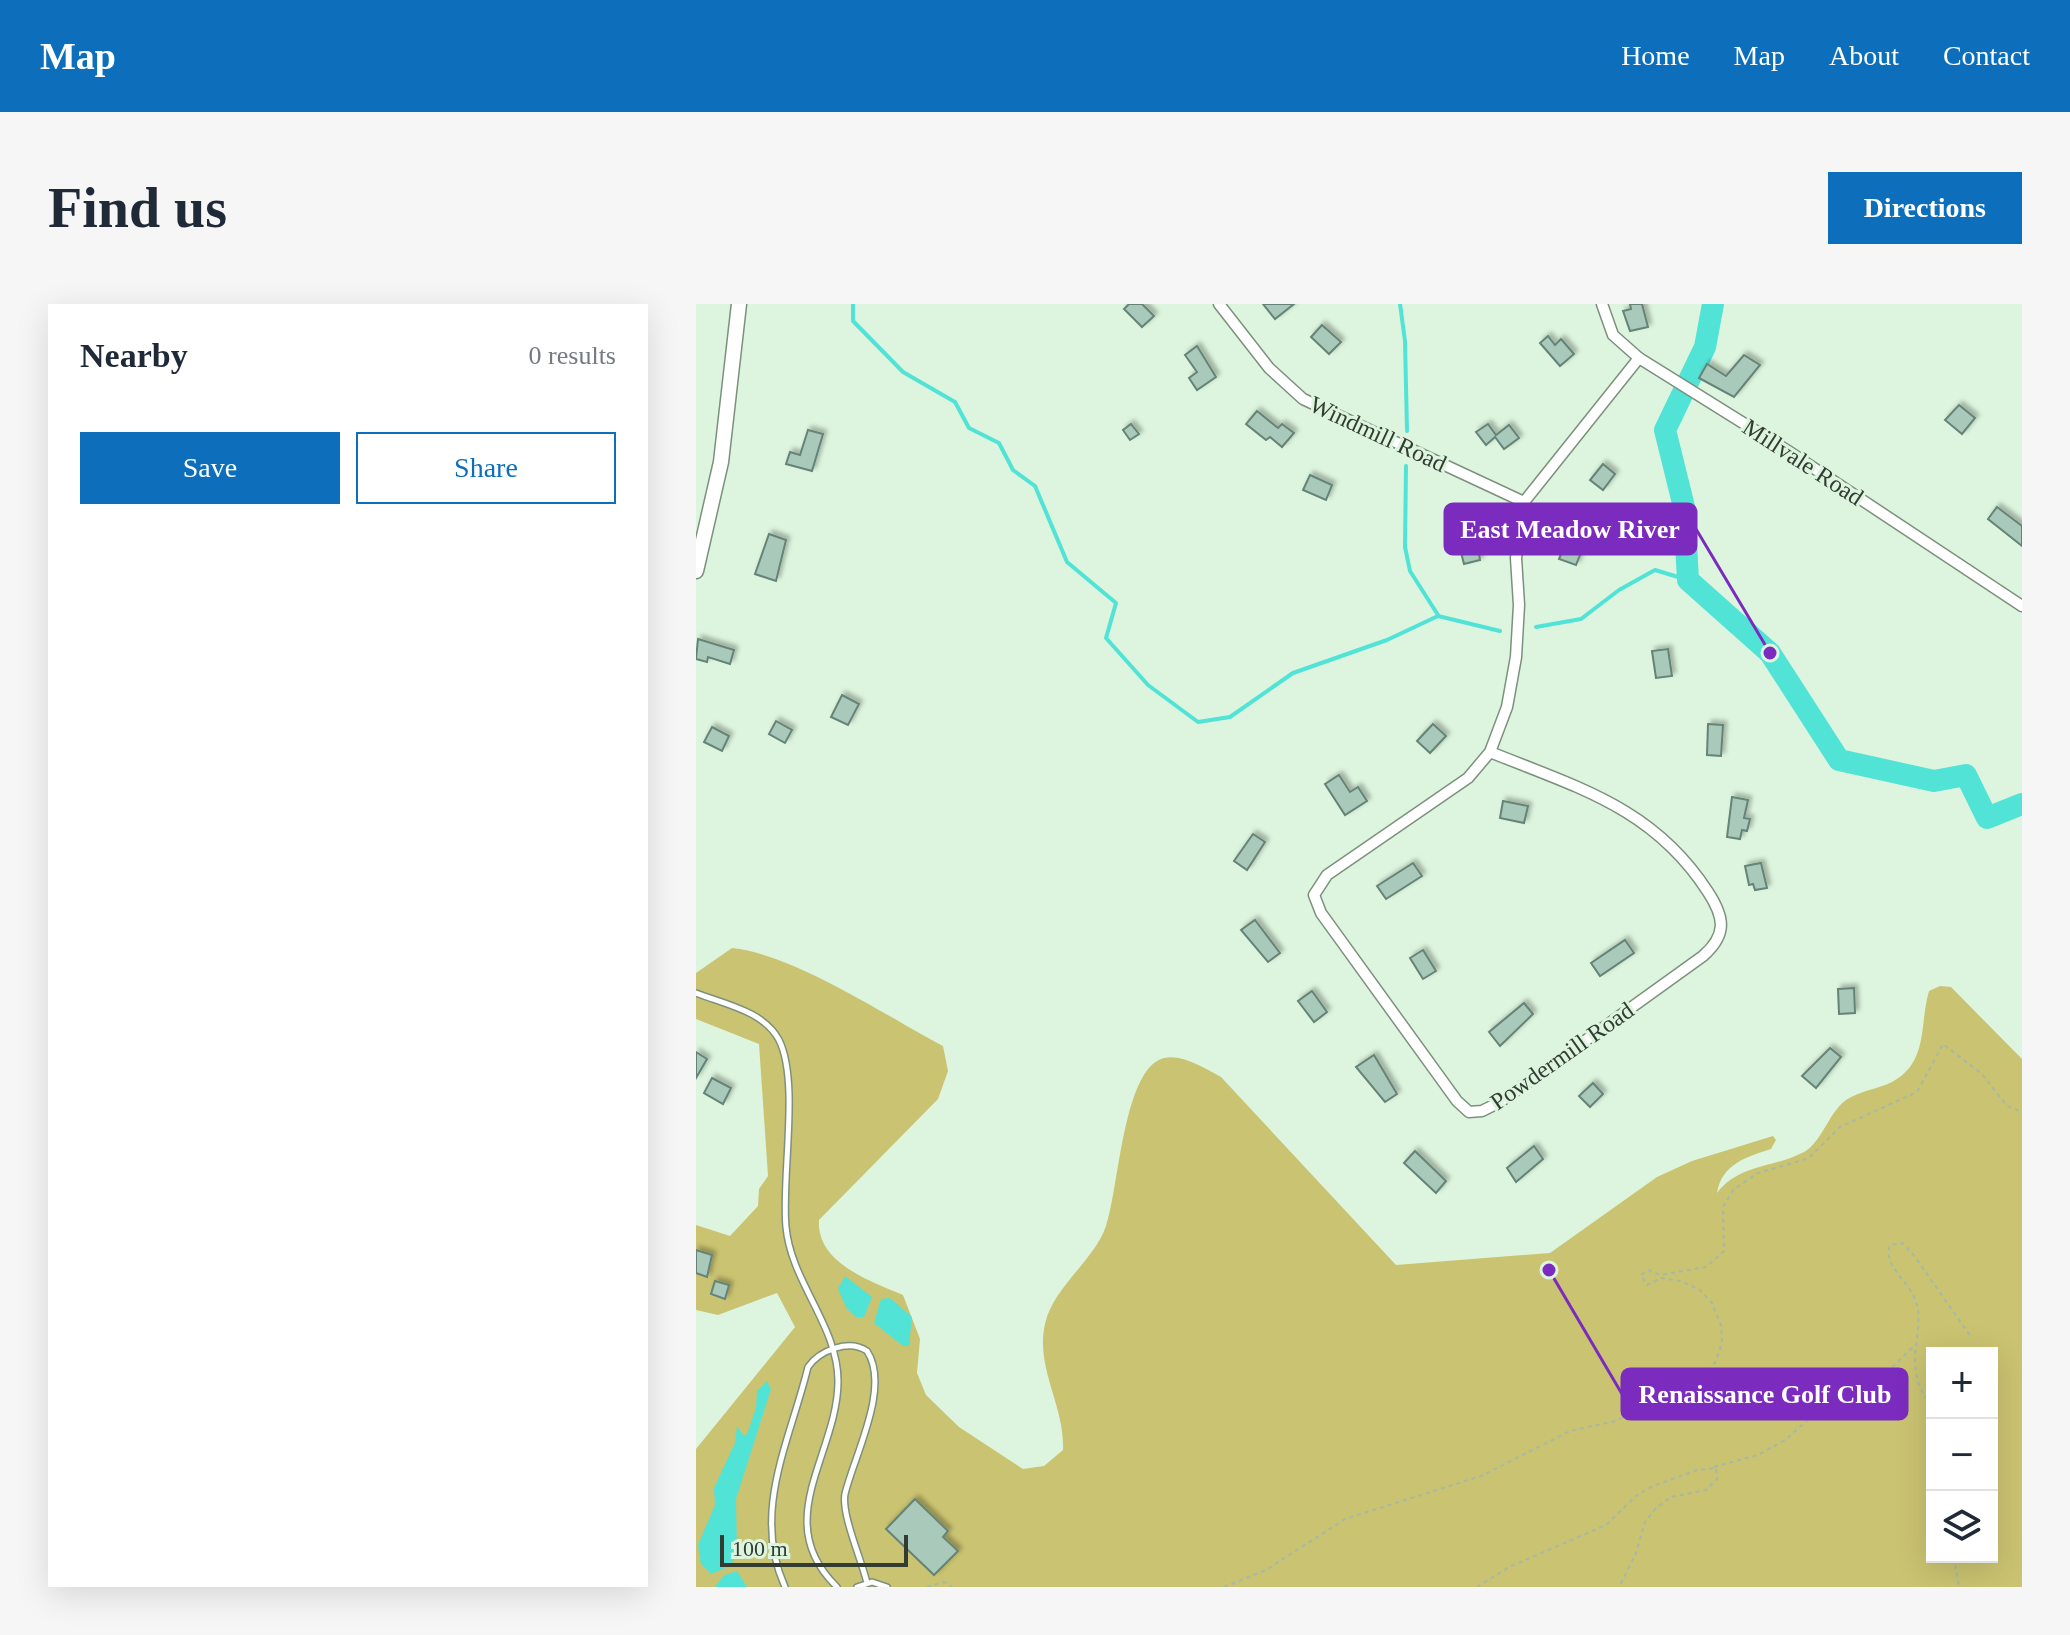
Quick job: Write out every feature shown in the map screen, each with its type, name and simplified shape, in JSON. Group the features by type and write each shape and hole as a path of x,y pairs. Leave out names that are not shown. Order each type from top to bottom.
{"street":[{"path":"696,571 721,462 739,304"},
{"name":"Windmill Road","path":"1219,304 1258,356 1303,399 1524,502"},
{"name":"Millvale Road","path":"1602,304 1613,335 1639,358 2022,606"},
{"path":"1524,502 1639,358"},
{"name":"Powdermill Road","path":"1490,752 1590,792 1641,818 1663,836 1704,886 1720,910 1723,928 1721,936 1703,956 1500,1102 1482,1111 1469,1112 1457,1101 1352,957 1321,913 1314,895 1327,875 1468,778 1490,752 1507,707 1516,657 1516,558 1524,502"}],"lane":[{"path":"696,993 761,1020 780,1043 787,1097 788,1240 794,1264 832,1350 838,1372 837,1392 809,1493 807,1519 817,1559 837,1587"},
{"path":"785,1587 772,1540 773,1489 808,1367 814,1359 851,1345 861,1347 869,1354 873,1366 869,1419 844,1500 867,1583"},
{"path":"857,1587 867,1583 887,1587"}],"path":[{"path":"1224,1587 1266,1570 1345,1519 1481,1476 1570,1431 1616,1421 1643,1405 1702,1381 1716,1361 1722,1343 1715,1309 1708,1296 1691,1285 1665,1278 1647,1285 1640,1278 1643,1272 1667,1275 1714,1264 1724,1251 1723,1207 1733,1190 1758,1173 1809,1158 1840,1127 1917,1092 1943,1044 1982,1074 2007,1106 2022,1112"},
{"path":"1477,1587 1509,1567 1606,1525 1653,1486 1758,1455 1785,1440 1819,1410 1853,1398 1874,1385 1913,1347 1918,1332 1917,1309 1912,1293 1890,1259 1888,1251 1893,1243 1902,1243 1913,1254 1971,1337"},
{"path":"1913,1347 1921,1388 1926,1396"},
{"path":"1619,1587 1650,1514 1671,1497 1700,1492 1712,1485 1718,1475 1713,1467"},
{"path":"1955,1563 1959,1587"},
{"path":"927,1587 944,1582 952,1587"}],"shaded area":[{"path":"732,948 757,953 811,974 943,1046 948,1071 938,1099 819,1220 820,1235 826,1248 848,1269 903,1295 920,1339 917,1373 926,1395 959,1427 1023,1469 1044,1466 1063,1450 1060,1418 1044,1356 1045,1324 1056,1298 1093,1251 1106,1226 1131,1106 1139,1083 1150,1067 1164,1058 1186,1060 1221,1077 1396,1265 1550,1253 1657,1177 1692,1161 1773,1136 1776,1140 1771,1149 1730,1168 1717,1193 1746,1172 1804,1152 1816,1141 1846,1100 1904,1074 1921,1042 1929,991 1940,986 1951,987 2022,1059 2022,1587 696,1587 696,1449 795,1327 777,1293 718,1315 696,1310 696,1225 730,1236 758,1206 759,1189 768,1176 759,1044 696,1019 696,973"}],"water":[{"path":"845,1276 872,1297 864,1317 856,1317 847,1309 838,1289"},
{"path":"890,1298 912,1317 909,1346 903,1346 874,1323 881,1299"},
{"path":"767,1381 771,1389 736,1499 737,1557 728,1567 711,1574 701,1564 698,1545 715,1505 714,1488 735,1443 737,1426 744,1436 747,1434 756,1408 757,1391"},
{"path":"737,1571 747,1587 715,1587 724,1575"}],"building":[{"path":"1129,304 1142,304 1154,316 1142,327 1124,309"},
{"path":"1263,304 1294,304 1275,319"},
{"path":"1630,304 1642,304 1648,327 1630,331 1623,311 1631,309"},
{"path":"1322,325 1341,342 1329,354 1311,337"},
{"path":"1548,336 1555,345 1561,339 1574,354 1560,366 1540,343"},
{"path":"1197,346 1216,377 1197,390 1189,378 1197,372 1185,355"},
{"path":"1744,355 1760,365 1734,397 1699,378 1707,364 1726,376"},
{"path":"1959,405 1975,418 1962,434 1945,420"},
{"path":"1257,411 1278,428 1282,424 1294,433 1282,447 1270,437 1266,440 1246,424"},
{"path":"1131,424 1139,434 1130,440 1123,430"},
{"path":"1488,424 1496,435 1509,425 1519,438 1504,449 1495,437 1486,445 1476,432"},
{"path":"808,430 823,434 812,471 786,464 790,452 800,455"},
{"path":"1603,464 1615,474 1603,490 1590,480"},
{"path":"1310,475 1332,485 1326,500 1303,490"},
{"path":"1997,507 2022,526 2022,546 1988,519"},
{"path":"1572,517 1592,525 1576,565 1559,559 1564,547 1560,545"},
{"path":"1474,520 1480,560 1464,564 1454,525"},
{"path":"769,534 786,540 776,581 755,574"},
{"path":"698,639 734,650 730,664 708,657 707,662 696,659"},
{"path":"1668,649 1672,676 1656,678 1652,651"},
{"path":"842,695 859,704 848,725 831,717"},
{"path":"776,721 792,730 785,743 769,734"},
{"path":"1433,724 1446,736 1430,753 1417,741"},
{"path":"1708,724 1723,725 1721,756 1707,755"},
{"path":"712,727 729,736 722,751 704,742"},
{"path":"1339,775 1350,792 1358,787 1367,801 1345,815 1325,784"},
{"path":"1732,797 1748,800 1744,818 1750,819 1747,831 1742,830 1740,839 1727,837"},
{"path":"1503,801 1528,806 1524,823 1500,818"},
{"path":"1253,834 1265,842 1247,870 1234,861"},
{"path":"1413,863 1422,876 1386,899 1377,886"},
{"path":"1761,863 1767,888 1755,890 1753,884 1749,885 1745,866"},
{"path":"1255,920 1280,953 1268,962 1241,930"},
{"path":"1625,940 1634,953 1600,976 1591,963"},
{"path":"1423,950 1436,971 1423,979 1410,958"},
{"path":"1854,988 1855,1013 1839,1014 1838,989"},
{"path":"1312,991 1327,1012 1314,1022 1298,1001"},
{"path":"1524,1003 1533,1014 1500,1046 1489,1032"},
{"path":"1830,1048 1841,1057 1816,1088 1802,1076"},
{"path":"696,1052 707,1059 696,1078"},
{"path":"1374,1055 1397,1094 1385,1102 1356,1067"},
{"path":"712,1078 731,1088 723,1104 704,1093"},
{"path":"1593,1083 1603,1094 1590,1107 1579,1096"},
{"path":"1534,1146 1543,1159 1516,1182 1507,1168"},
{"path":"1415,1151 1446,1181 1436,1193 1404,1163"},
{"path":"696,1250 712,1255 707,1277 696,1273"},
{"path":"715,1281 729,1285 725,1299 711,1294"},
{"path":"915,1499 948,1531 943,1537 958,1551 934,1575 886,1529"}],"waterway":[{"path":"853,304 853,321 903,372 955,402 969,428 999,443 1013,470 1035,486 1067,562 1116,603 1106,638 1148,685 1198,722 1230,717 1293,673 1387,640 1438,616 1500,631"},
{"path":"1400,304 1405,341 1407,431"},
{"path":"1713,304 1705,347 1665,430 1684,507 1688,580 1770,653 1839,760 1934,781 1966,775 1987,818 2022,804"},
{"path":"1406,466 1405,547 1410,571 1438,615"},
{"path":"1536,627 1581,619 1619,590 1655,570 1688,580"}],"place":[{"name":"East Meadow River","path":"1770,653"},
{"name":"Renaissance Golf Club","path":"1549,1270"}]}
